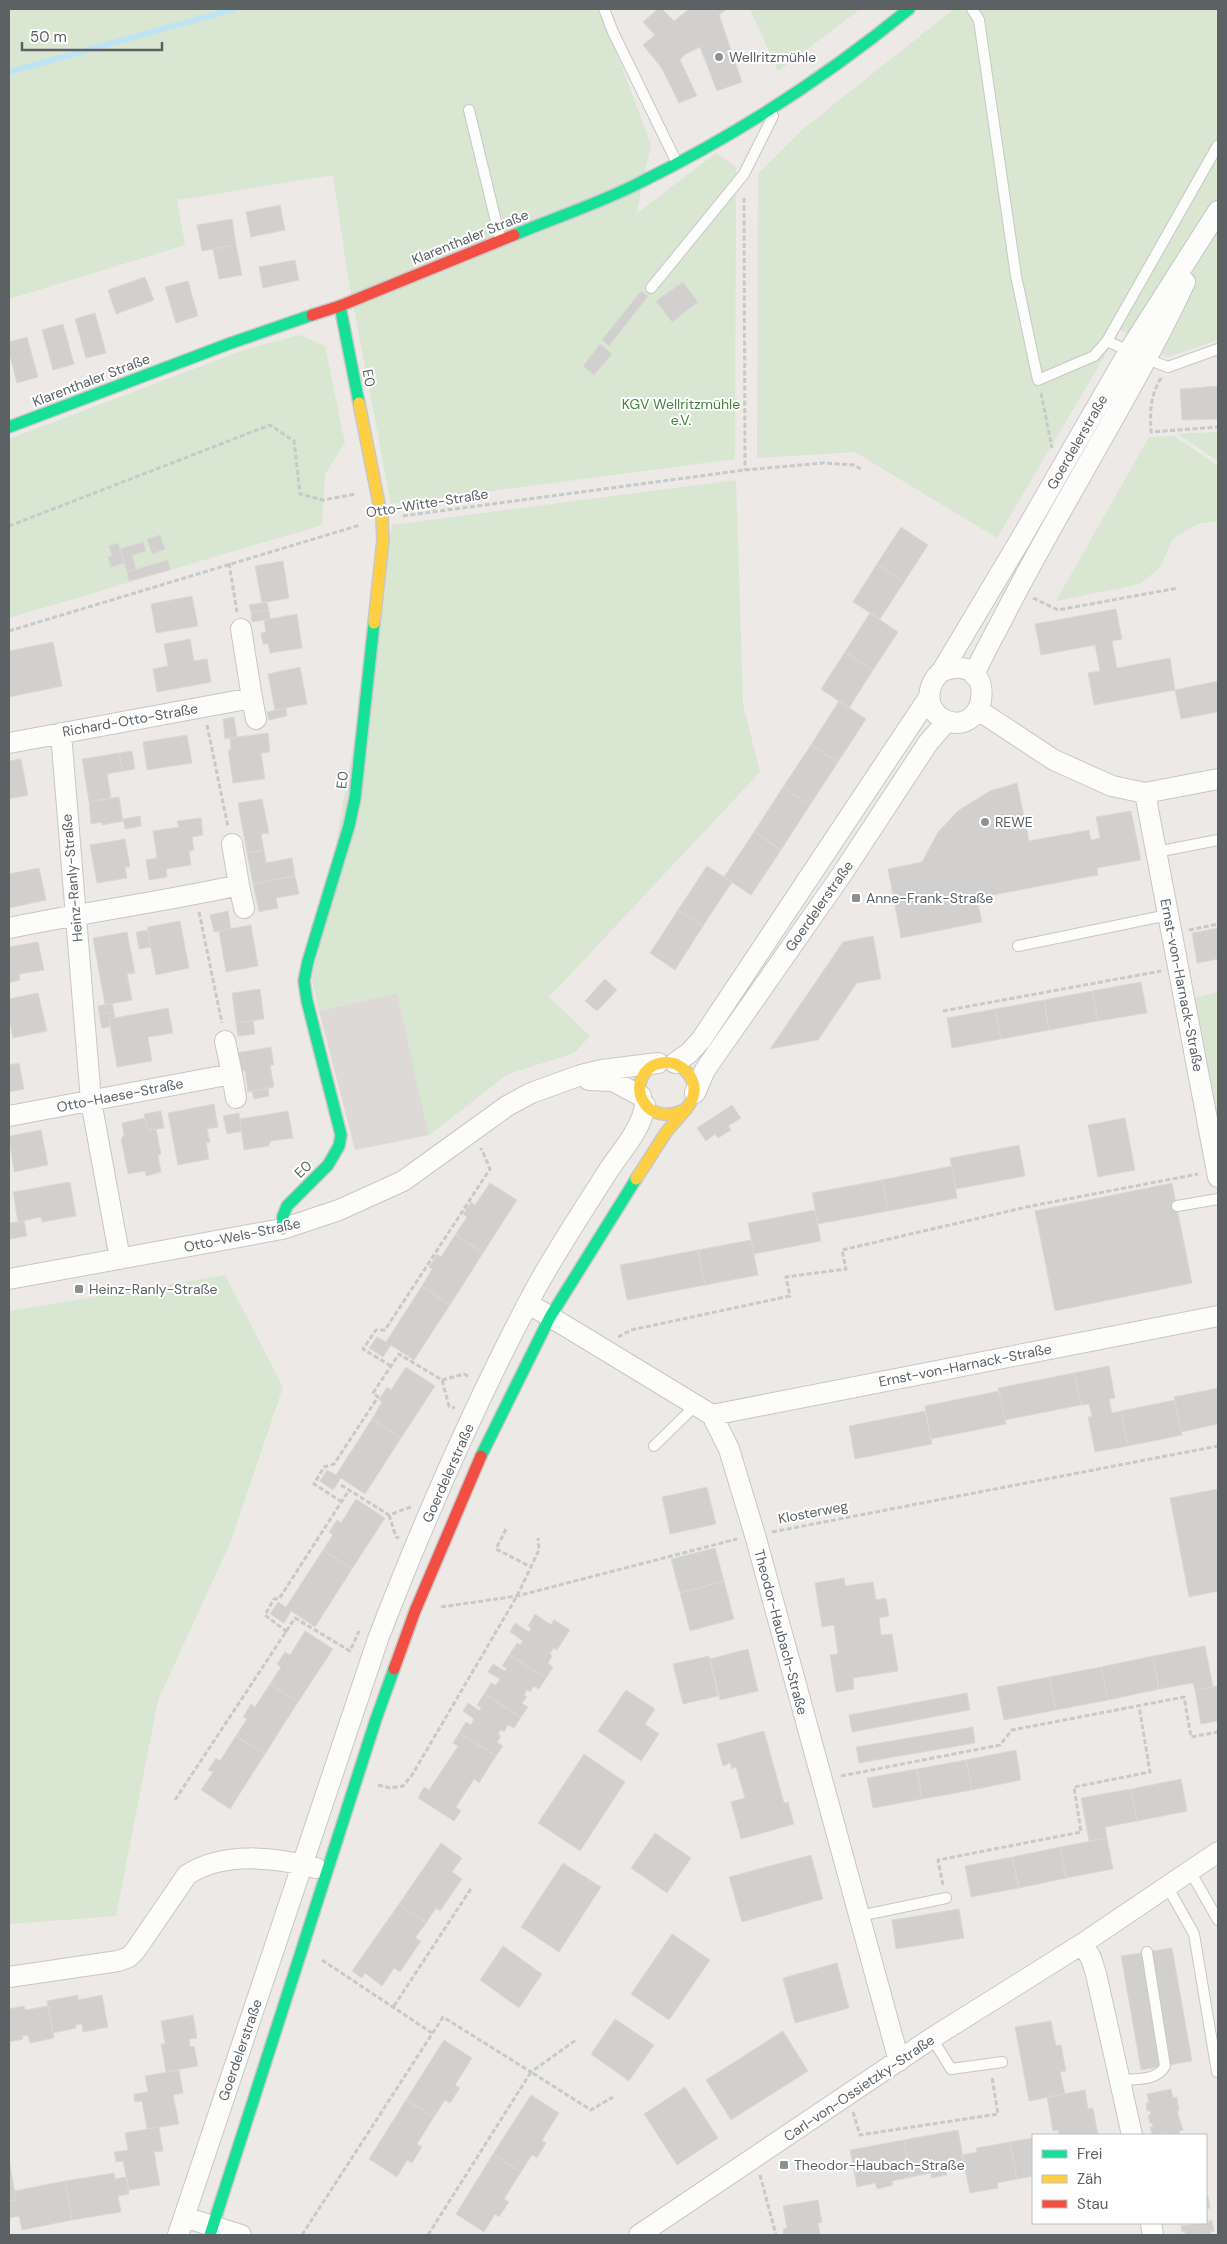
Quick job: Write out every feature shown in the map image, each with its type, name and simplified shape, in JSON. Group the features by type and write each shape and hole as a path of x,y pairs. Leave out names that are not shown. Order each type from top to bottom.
{"street":[{"name":"Klarenthaler Straße","path":"9,427 231,343 340,306 640,184 779,104 870,41 909,9"},
{"name":"Goerdelerstraße","path":"181,2226 378,1639 430,1514 528,1303 584,1209 640,1122 643,1100 640,1088 645,1073 689,1053 701,1040 929,697 932,682 942,671 1129,351 1217,214"},
{"name":"Goerdelerstraße","path":"974,675 983,653 1036,554 1147,359 1217,214"},
{"name":"E0","path":"282,1229 282,1216 287,1206 334,1159 340,1147 341,1135 307,1001 304,982 308,961 356,798 382,564 382,519 340,306"},
{"path":"241,629 256,719"},
{"path":"929,697 935,712 947,720 964,721 978,710 983,696 982,688 974,675 959,668 942,671"},
{"name":"Richard-Otto-Straße","path":"9,743 252,698"},
{"path":"978,710 1060,763 1112,786 1144,793 1218,779"},
{"name":"Goerdelerstraße","path":"212,2231 376,1719 415,1611 459,1506 506,1403 550,1317 666,1132 690,1101 705,1070 842,874 928,743 947,720"},
{"name":"Heinz-Ranly-Straße","path":"61,733 91,1101 120,1259"},
{"name":"Ernst-von-Harnack-Straße","path":"1144,793 1218,1174"},
{"path":"232,844 244,908"},
{"path":"9,928 75,914 196,895 239,885"},
{"path":"226,1041 236,1098"},
{"path":"643,1100 655,1114 661,1116 675,1116 690,1101 694,1083 690,1074 684,1067 666,1063"},
{"name":"Otto-Wels-Straße","path":"9,1279 282,1229 339,1210 385,1190 435,1160 472,1132 531,1093 602,1070 666,1063"},
{"name":"Otto-Haese-Straße","path":"9,1116 232,1074"},
{"name":"Otto-Wels-Straße","path":"560,1083 582,1080 613,1081 643,1100"},
{"path":"528,1303 704,1410"},
{"name":"Ernst-von-Harnack-Straße","path":"704,1410 1218,1316"},
{"name":"Theodor-Haubach-Straße","path":"704,1410 729,1450 755,1535 899,2061"},
{"name":"Carl-von-Ossietzky-Straße","path":"638,2235 932,2038 1082,1944 1218,1852"},
{"path":"9,1978 118,1961 129,1957 135,1952 187,1874 195,1869 240,1859 272,1859 303,1864 327,1871"},
{"path":"1082,1944 1096,1974 1132,2134"},
{"path":"181,2226 241,2235"}],"lane":[{"path":"604,9 613,32 677,163"},
{"path":"972,9 979,20 1016,276 1038,380 1094,356 1107,341 1218,145"},
{"path":"651,288 744,174 779,104"},
{"path":"469,110 501,241"},
{"path":"1107,341 1168,367 1218,349"},
{"path":"1156,852 1218,840"},
{"path":"1018,946 1170,924"},
{"path":"1177,1206 1218,1199"},
{"path":"654,1446 704,1410"},
{"path":"1190,1871 1218,1920"},
{"path":"1168,1886 1194,1934 1217,2072"},
{"path":"859,1916 946,1898"},
{"path":"1121,2080 1148,2078 1159,2074 1165,2066 1147,1952"},
{"path":"932,2038 951,2069 1002,2062"}],"path":[{"path":"744,174 744,470"},
{"path":"1168,367 1155,387 1149,407 1151,432 1218,427"},
{"path":"1038,380 1058,475"},
{"path":"9,526 270,425 294,441 300,494 323,500 376,490"},
{"name":"Otto-Witte-Straße","path":"9,631 229,563 382,519 744,470 823,463 854,465 861,469"},
{"path":"229,563 241,629"},
{"path":"1016,592 1039,600 1058,610 1178,588"},
{"path":"203,707 232,844"},
{"path":"196,895 226,1041"},
{"path":"1170,924 1218,924"},
{"path":"944,1010 1179,968"},
{"path":"390,1366 363,1349 376,1330 385,1330 490,1169 485,1154 472,1132"},
{"path":"600,1346 631,1330 790,1296 786,1278 846,1269 842,1250 1031,1206 1218,1174"},
{"path":"342,1502 314,1484 324,1467 334,1464 378,1397 374,1393 399,1354 442,1380 449,1406 473,1418"},
{"path":"442,1380 464,1374 488,1386"},
{"name":"Klosterweg","path":"415,1611 516,1596 755,1535 1218,1446"},
{"path":"341,1485 389,1515 411,1506 430,1514"},
{"path":"287,1632 265,1615 274,1599 279,1599 349,1490"},
{"path":"506,1529 496,1549 531,1567"},
{"path":"358,1779 390,1788 403,1786 412,1775 516,1596 540,1550 538,1538"},
{"path":"175,1800 295,1618 350,1651 358,1631 378,1639"},
{"path":"822,1780 1000,1745 1012,1730 1184,1698 1190,1737 1218,1732"},
{"path":"946,1898 938,1860 1082,1832 1074,1787 1150,1772 1138,1706"},
{"path":"394,2006 472,1887"},
{"path":"302,1948 394,2006 432,2033"},
{"path":"302,2235 443,2017 591,2110 613,2097"},
{"path":"428,2235 531,2072 576,2040"},
{"path":"847,2095 860,2135 998,2114 990,2064"},
{"path":"756,2157 776,2235"}],"shaded area":[{"path":"397,993 429,1135 355,1150 319,1011"}],"green space":[{"name":"KGV Wellritzmühle e.V.","path":"9,9 600,9 651,145 636,214 716,153 736,167 735,459 391,504 348,277 333,175 177,200 185,245 9,299"},
{"path":"750,9 860,9 778,71"},
{"path":"954,9 1218,9 1218,340 1167,357 1120,330 997,538 855,452 757,458 758,174 803,129"},
{"path":"300,335 325,346 345,443 325,474 322,525 9,618 9,439 244,350"},
{"path":"1218,432 1218,461 1178,434"},
{"path":"1174,436 1218,466 1218,521 1197,524 1173,539 1160,567 1140,584 1056,601 1149,437"},
{"path":"736,480 743,704 760,772 549,997 590,1036 574,1053 508,1074 429,1135 397,993 319,1011 312,980 392,525"},
{"path":"1218,992 1218,1134 1193,998"},
{"path":"225,1275 283,1387 231,1541 158,1700 116,1916 9,1924 9,1311"}],"building":[{"name":"Wellritzmühle","path":"658,9 662,9 674,21 689,9 727,9 719,15 742,82 717,91 700,47 684,55 680,60 697,96 679,103 661,67 643,45 655,35 643,22"},
{"path":"280,205 285,230 251,237 246,212"},
{"path":"232,219 236,245 202,251 197,225"},
{"path":"236,245 242,275 219,279 213,249"},
{"path":"295,260 299,280 263,288 259,267"},
{"path":"145,277 154,300 116,314 108,290"},
{"path":"188,281 198,316 176,323 165,287"},
{"path":"683,282 698,302 672,322 656,301"},
{"path":"641,291 648,296 609,346 602,340"},
{"path":"95,313 106,353 86,358 75,319"},
{"path":"63,324 74,364 53,370 42,330"},
{"path":"27,337 38,377 17,383 9,352 9,342"},
{"path":"600,344 612,354 594,375 583,366"},
{"path":"1218,386 1218,419 1182,420 1180,389"},
{"path":"901,527 928,545 904,582 877,564"},
{"path":"160,535 165,549 152,554 147,539"},
{"path":"143,542 146,551 132,555 136,569 127,572 120,549"},
{"path":"118,543 124,563 111,567 108,557 112,556 109,546"},
{"path":"168,560 170,570 129,581 127,572"},
{"path":"283,561 289,598 262,603 255,566"},
{"path":"877,564 904,582 880,619 853,602"},
{"path":"192,596 198,626 156,633 151,604"},
{"path":"267,602 269,610 251,613 249,605"},
{"path":"1116,609 1122,639 1112,641 1117,668 1170,658 1175,690 1094,705 1088,673 1100,671 1095,645 1041,655 1035,624"},
{"path":"269,610 270,619 252,622 251,613"},
{"path":"870,613 898,632 873,670 845,652"},
{"path":"297,614 302,648 270,653 268,644 263,644 261,633 266,632 264,620"},
{"path":"190,639 194,661 207,659 211,682 157,692 153,669 168,666 164,644"},
{"path":"53,642 62,686 9,697 9,651"},
{"path":"845,652 873,670 849,708 821,689"},
{"path":"300,667 307,704 275,710 268,674"},
{"path":"1218,681 1218,712 1181,719 1175,690"},
{"path":"839,701 866,719 838,762 811,745"},
{"path":"286,708 287,716 269,720 267,712"},
{"path":"234,717 237,737 225,739 223,719"},
{"path":"268,733 270,752 261,753 265,779 233,783 228,750 231,750 230,738"},
{"path":"187,735 192,763 147,770 143,742"},
{"path":"811,745 838,762 810,805 783,787"},
{"path":"132,751 135,769 123,771 119,753"},
{"path":"119,753 123,771 107,774 111,798 89,802 82,759"},
{"path":"21,759 28,795 9,799 9,761"},
{"path":"1017,783 1029,841 1089,830 1091,840 1100,838 1096,817 1131,811 1141,860 1097,868 1098,875 977,898 982,922 901,938 888,869 922,862 938,832 959,810 990,791"},
{"path":"783,787 810,805 781,850 754,832"},
{"path":"119,797 123,821 102,825 102,822 91,824 89,802"},
{"path":"262,799 269,833 261,834 264,850 247,853 238,803"},
{"path":"140,816 141,826 125,829 123,819"},
{"path":"201,818 203,835 192,837 194,850 189,851 191,865 166,869 167,877 149,880 146,860 157,858 153,831 179,827 177,821"},
{"path":"754,832 781,850 751,895 724,877"},
{"path":"125,839 130,867 125,867 127,878 97,883 90,845"},
{"path":"264,850 266,863 292,858 295,876 253,884 247,853"},
{"path":"707,866 732,882 703,926 678,910"},
{"path":"39,868 46,900 9,908 9,874"},
{"path":"295,876 299,894 276,898 278,908 259,912 253,884"},
{"path":"678,910 703,926 675,970 650,953"},
{"path":"228,911 231,929 214,932 210,915"},
{"path":"180,921 189,968 156,975 147,927"},
{"path":"251,925 258,966 226,972 219,931"},
{"path":"1218,928 1218,959 1197,963 1192,933"},
{"path":"148,930 151,947 139,949 136,932"},
{"path":"127,932 135,973 127,974 132,1000 105,1005 93,938"},
{"path":"873,936 881,979 857,983 818,1040 770,1049 843,942"},
{"path":"38,942 44,970 19,974 20,980 9,983 9,947"},
{"path":"605,979 617,990 597,1011 585,1001"},
{"path":"1141,982 1147,1013 1098,1021 1092,991"},
{"path":"260,989 264,1019 236,1023 232,993"},
{"path":"1092,991 1098,1021 1049,1030 1044,1000"},
{"path":"38,993 47,1031 13,1038 9,1018 9,999"},
{"path":"1044,1000 1049,1030 1001,1039 995,1009"},
{"path":"112,1003 114,1012 99,1014 98,1006"},
{"path":"168,1008 173,1033 148,1037 152,1061 117,1067 109,1019"},
{"path":"995,1009 1001,1039 952,1048 947,1018"},
{"path":"114,1012 115,1018 109,1019 110,1027 102,1028 99,1014"},
{"path":"253,1020 255,1034 238,1036 236,1023"},
{"path":"271,1047 274,1065 270,1065 274,1087 248,1092 245,1071 240,1071 236,1053"},
{"path":"19,1063 24,1089 9,1092 9,1065"},
{"path":"268,1088 269,1096 254,1099 252,1091"},
{"path":"214,1104 218,1127 207,1129 210,1142 206,1143 209,1159 178,1165 168,1113"},
{"path":"732,1105 741,1118 728,1126 731,1130 718,1138 715,1134 706,1141 697,1128"},
{"path":"161,1111 164,1128 151,1130 147,1128 144,1114"},
{"path":"288,1111 293,1138 271,1141 268,1146 244,1150 240,1119"},
{"path":"239,1113 242,1131 227,1134 223,1116"},
{"path":"145,1118 147,1128 151,1130 156,1129 161,1154 158,1155 161,1172 146,1176 145,1171 128,1174 121,1139 124,1135 122,1123"},
{"path":"1125,1118 1135,1170 1098,1177 1088,1125"},
{"path":"41,1130 48,1165 14,1172 9,1136"},
{"path":"1019,1145 1025,1176 956,1189 950,1158"},
{"path":"952,1166 957,1198 888,1211 882,1180"},
{"path":"882,1180 888,1211 818,1224 812,1193"},
{"path":"70,1182 76,1216 42,1222 41,1217 18,1222 13,1192"},
{"path":"490,1183 517,1200 483,1253 455,1235 467,1217 463,1214 471,1202 475,1205"},
{"path":"1172,1183 1192,1283 1055,1311 1035,1211"},
{"path":"815,1210 821,1241 754,1254 748,1223"},
{"path":"24,1221 27,1236 10,1239 9,1223"},
{"path":"455,1235 483,1253 450,1305 422,1286 432,1269 429,1267 437,1254 441,1257"},
{"path":"751,1240 758,1275 705,1285 698,1250"},
{"path":"698,1250 705,1285 627,1300 620,1265"},
{"path":"422,1286 450,1305 414,1360 391,1345 383,1357 369,1348 377,1337 386,1342"},
{"path":"1109,1366 1115,1398 1109,1399 1112,1413 1121,1411 1128,1446 1095,1452 1088,1417 1092,1417 1089,1404 1081,1405 1074,1373"},
{"path":"406,1367 435,1386 401,1438 372,1419 382,1402 379,1400 387,1387 391,1390"},
{"path":"1074,1373 1081,1405 1005,1420 998,1388"},
{"path":"1218,1388 1218,1424 1181,1432 1174,1397"},
{"path":"999,1391 1006,1424 931,1439 925,1406"},
{"path":"1175,1400 1182,1435 1128,1446 1121,1411"},
{"path":"925,1411 932,1444 855,1459 849,1426"},
{"path":"372,1419 401,1438 365,1494 341,1478 333,1490 320,1481 327,1470 336,1475"},
{"path":"707,1487 716,1524 670,1534 662,1497"},
{"path":"1218,1489 1218,1591 1189,1597 1170,1498"},
{"path":"356,1499 385,1518 352,1569 323,1550 333,1535 329,1532 337,1520 341,1523"},
{"path":"715,1548 724,1581 680,1593 671,1559"},
{"path":"323,1550 352,1569 315,1627 291,1611 284,1623 270,1614 278,1602 286,1607"},
{"path":"844,1578 845,1586 873,1582 876,1600 886,1598 889,1616 879,1618 881,1635 892,1634 898,1671 853,1678 854,1689 836,1692 830,1655 838,1654 834,1625 822,1627 815,1583"},
{"path":"724,1581 734,1619 690,1631 680,1593"},
{"path":"535,1614 551,1625 554,1620 570,1630 557,1650 553,1648 550,1654 552,1656 548,1663 553,1667 546,1678 509,1655 517,1643 520,1645 523,1641 510,1632 515,1623 529,1632 531,1628 528,1626"},
{"path":"305,1631 333,1649 298,1702 270,1684 281,1667 277,1664 285,1652 290,1655"},
{"path":"1205,1646 1213,1687 1195,1690 1193,1683 1159,1689 1153,1656"},
{"path":"748,1649 758,1691 720,1700 710,1659"},
{"path":"509,1655 546,1678 539,1689 534,1686 530,1692 527,1690 524,1695 527,1697 522,1703 528,1707 521,1717 484,1694 491,1683 496,1685 500,1679 488,1672 493,1664 505,1671 507,1669 502,1666"},
{"path":"709,1656 718,1696 683,1704 673,1664"},
{"path":"1153,1656 1159,1689 1108,1700 1101,1667"},
{"path":"1101,1667 1108,1700 1056,1710 1049,1677"},
{"path":"1049,1677 1056,1710 1004,1720 997,1687"},
{"path":"270,1684 298,1702 265,1754 236,1736 247,1719 243,1717 251,1704 255,1707"},
{"path":"1218,1686 1218,1721 1201,1724 1195,1690"},
{"path":"626,1690 655,1709 645,1724 659,1734 641,1761 598,1731"},
{"path":"967,1693 970,1710 852,1732 849,1715"},
{"path":"484,1694 521,1717 514,1728 508,1725 504,1732 501,1730 498,1734 501,1736 497,1742 503,1746 496,1756 459,1733 466,1722 471,1725 474,1719 463,1711 468,1703 480,1711 481,1708 477,1705"},
{"path":"973,1727 975,1743 859,1763 856,1747"},
{"path":"764,1731 784,1803 788,1802 794,1824 741,1839 731,1802 745,1798 736,1767 732,1769 730,1763 723,1766 717,1744"},
{"path":"459,1733 496,1756 479,1783 474,1779 456,1807 461,1811 454,1821 418,1798 424,1787 429,1790 458,1746 453,1743"},
{"path":"236,1736 265,1754 230,1809 201,1790 213,1772 208,1770 216,1758 220,1761"},
{"path":"1016,1750 1021,1780 972,1790 966,1760"},
{"path":"584,1754 625,1782 580,1851 538,1823"},
{"path":"966,1760 972,1790 922,1799 917,1769"},
{"path":"917,1769 922,1799 873,1808 867,1778"},
{"path":"1181,1779 1187,1811 1137,1821 1131,1789"},
{"path":"1131,1789 1137,1821 1105,1827 1107,1838 1089,1841 1081,1798"},
{"path":"655,1833 691,1858 667,1893 631,1868"},
{"path":"1107,1838 1113,1869 1066,1878 1060,1847"},
{"path":"441,1843 462,1858 452,1872 462,1879 440,1911 436,1908 426,1923 399,1904"},
{"path":"1060,1847 1066,1878 1019,1888 1012,1857"},
{"path":"811,1855 823,1899 742,1922 729,1877"},
{"path":"1012,1857 1019,1888 971,1897 965,1866"},
{"path":"563,1863 601,1887 559,1952 521,1927"},
{"path":"399,1904 426,1923 415,1938 421,1941 400,1972 394,1968 382,1986 365,1973 362,1978 352,1971"},
{"path":"959,1909 964,1938 896,1949 892,1920"},
{"path":"672,1934 710,1960 669,2020 631,1994"},
{"path":"503,1946 542,1974 519,2008 480,1980"},
{"path":"1172,1948 1192,2061 1141,2070 1121,1956"},
{"path":"837,1963 849,2008 795,2023 783,1978"},
{"path":"78,1995 78,2000 102,1995 108,2027 83,2032 82,2024 76,2025 76,2028 53,2033 47,2001"},
{"path":"24,2006 25,2010 48,2006 54,2038 30,2043 28,2035 22,2036 23,2039 9,2042 9,2009"},
{"path":"193,2015 197,2038 189,2039 190,2047 194,2046 198,2066 166,2072 161,2044 165,2044 161,2021"},
{"path":"615,2019 654,2045 629,2081 591,2054"},
{"path":"1051,2021 1056,2046 1061,2045 1066,2071 1060,2072 1065,2094 1029,2101 1015,2027"},
{"path":"783,2031 808,2071 731,2120 706,2080"},
{"path":"444,2040 472,2058 455,2085 460,2088 450,2103 445,2100 434,2117 406,2100"},
{"path":"179,2070 183,2093 173,2095 179,2124 147,2129 142,2101 135,2102 134,2094 148,2092 145,2076"},
{"path":"685,2087 718,2138 677,2165 644,2114"},
{"path":"1171,2089 1173,2098 1177,2097 1179,2111 1177,2111 1183,2130 1179,2131 1180,2134 1152,2134 1150,2127 1153,2127 1148,2115 1151,2115 1150,2111 1147,2111 1146,2103 1149,2103 1147,2094"},
{"path":"1085,2090 1088,2109 1093,2108 1098,2134 1059,2134 1058,2130 1053,2131 1047,2097"},
{"path":"531,2095 559,2113 542,2140 546,2143 537,2158 532,2155 521,2172 493,2154"},
{"path":"406,2100 434,2117 417,2144 422,2147 412,2163 407,2160 397,2177 369,2159"},
{"path":"159,2127 163,2151 154,2152 160,2185 129,2190 123,2161 116,2162 114,2152 128,2150 125,2133"},
{"path":"958,2130 965,2167 946,2170 947,2175 931,2178 931,2173 911,2177 904,2140"},
{"path":"1032,2138 1032,2176 1017,2179 1010,2142"},
{"path":"904,2140 911,2177 892,2181 893,2185 877,2189 875,2183 857,2187 850,2150"},
{"path":"1010,2142 1017,2179 997,2183 998,2188 970,2193 962,2155 977,2152 976,2148"},
{"path":"493,2154 521,2172 504,2199 509,2202 499,2217 495,2214 484,2232 456,2214"},
{"path":"9,2159 16,2200 9,2201"},
{"path":"114,2173 115,2179 126,2177 129,2194 118,2196 121,2212 72,2220 65,2181"},
{"path":"65,2181 72,2220 22,2230 19,2216 9,2218 9,2201 16,2200 14,2191"},
{"path":"1208,2196 1210,2208 1207,2209"},
{"path":"818,2200 822,2222 818,2223 820,2235 784,2235 783,2229 787,2228 783,2206"},
{"path":"1212,2220 1214,2231 1210,2232 1211,2235 1185,2235 1185,2231 1182,2232 1181,2226 1207,2222"}],"waterway":[{"path":"9,72 234,9"}],"traffic: fast":[{"path":"514,235 626,190 711,145 813,81 909,9"},
{"path":"340,306 359,403"},
{"path":"9,427 231,343 312,315"},
{"path":"282,1229 283,1216 287,1206 328,1165 339,1146 341,1135 307,1001 304,981 308,961 349,826 355,798 374,623"},
{"path":"481,1456 550,1317 636,1179"},
{"path":"210,2235 376,1719 394,1669"}],"traffic: slow":[{"path":"359,403 382,519 383,540 374,623"},
{"path":"636,1179 669,1128 686,1109 690,1103 694,1088 689,1075 676,1064 657,1064 645,1073 640,1082 640,1092 643,1102 650,1109 660,1114 672,1114 686,1109"}],"traffic: jam":[{"path":"312,315 340,306 514,235"},
{"path":"394,1669 415,1611 481,1456"}],"place":[{"name":"Wellritzmühle","path":"719,57"},
{"name":"REWE","path":"985,822"},
{"name":"Anne-Frank-Straße","path":"856,898"},
{"name":"Heinz-Ranly-Straße","path":"79,1289"},
{"name":"Theodor-Haubach-Straße","path":"784,2165"}]}
